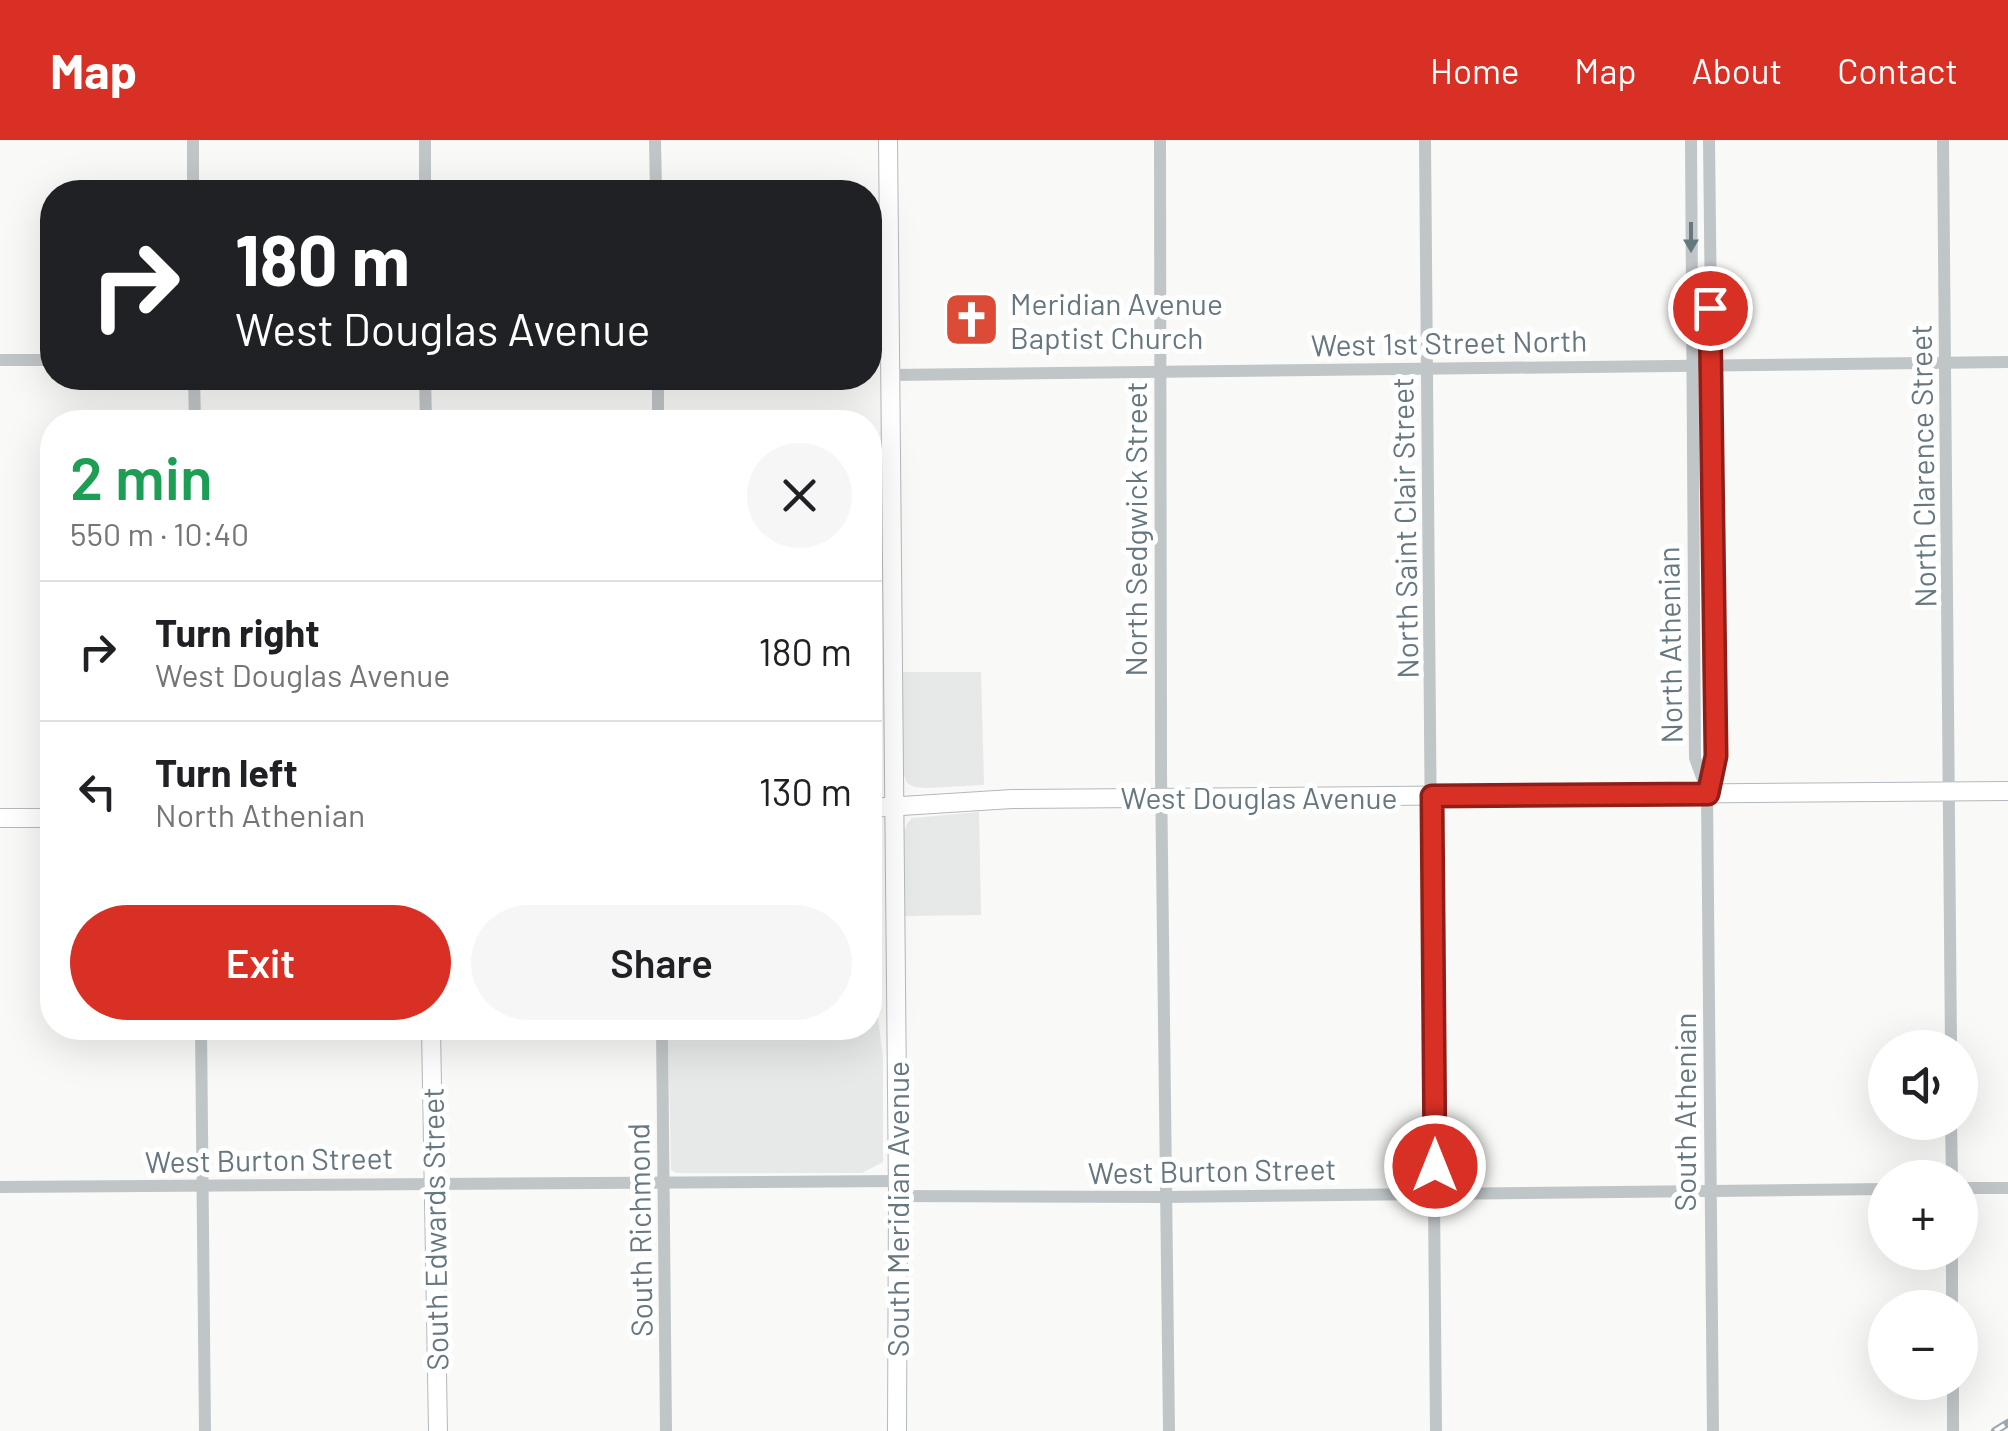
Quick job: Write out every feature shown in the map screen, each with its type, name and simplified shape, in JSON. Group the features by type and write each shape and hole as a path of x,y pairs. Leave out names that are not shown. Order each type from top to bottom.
{"main road":[{"name":"South Meridian Avenue","path":"888,140 898,1188 896,1431"},
{"name":"West Douglas Avenue","path":"882,807 1012,799 2008,791"},
{"path":"0,818 40,818"},
{"name":"South Edwards Street","path":"431,1040 438,1431"}],"street":[{"path":"193,140 193,180"},
{"path":"425,140 425,180"},
{"path":"655,140 656,180"},
{"name":"North Sedgwick Street","path":"1160,140 1162,798 1170,1431"},
{"name":"North Saint Clair Street","path":"1425,140 1436,1431"},
{"name":"North Athenian","path":"1691,140 1695,758 1708,794"},
{"name":"North Athenian","path":"1708,140 1716,756 1708,794"},
{"name":"North Clarence Street","path":"1943,140 1951,1030"},
{"path":"0,360 40,360"},
{"name":"West 1st Street North","path":"882,363 891,366 1160,370 2008,362"},
{"name":"South Athenian","path":"1708,794 1713,1431"},
{"path":"200,1040 205,1431"},
{"name":"South Richmond","path":"662,1040 666,1431"},
{"name":"West Burton Street","path":"0,1186 664,1182 1166,1196 1868,1189"},
{"path":"1978,1188 2008,1188"},
{"path":"1953,1400 1953,1431"}],"shaded area":[{"path":"901,672 981,672 984,785 927,788 907,783 903,772"},
{"path":"979,812 981,915 905,916 907,824 912,818"},
{"path":"668,1040 881,1040 883,1162 862,1173 671,1170"}],"railway":[{"path":"1995,1431 2008,1423"}],"place":[{"name":"Meridian Avenue Baptist Church","path":"971,320"}],"route":[{"path":"1435,1166 1432,796 1708,794 1716,756 1710,308"}]}
